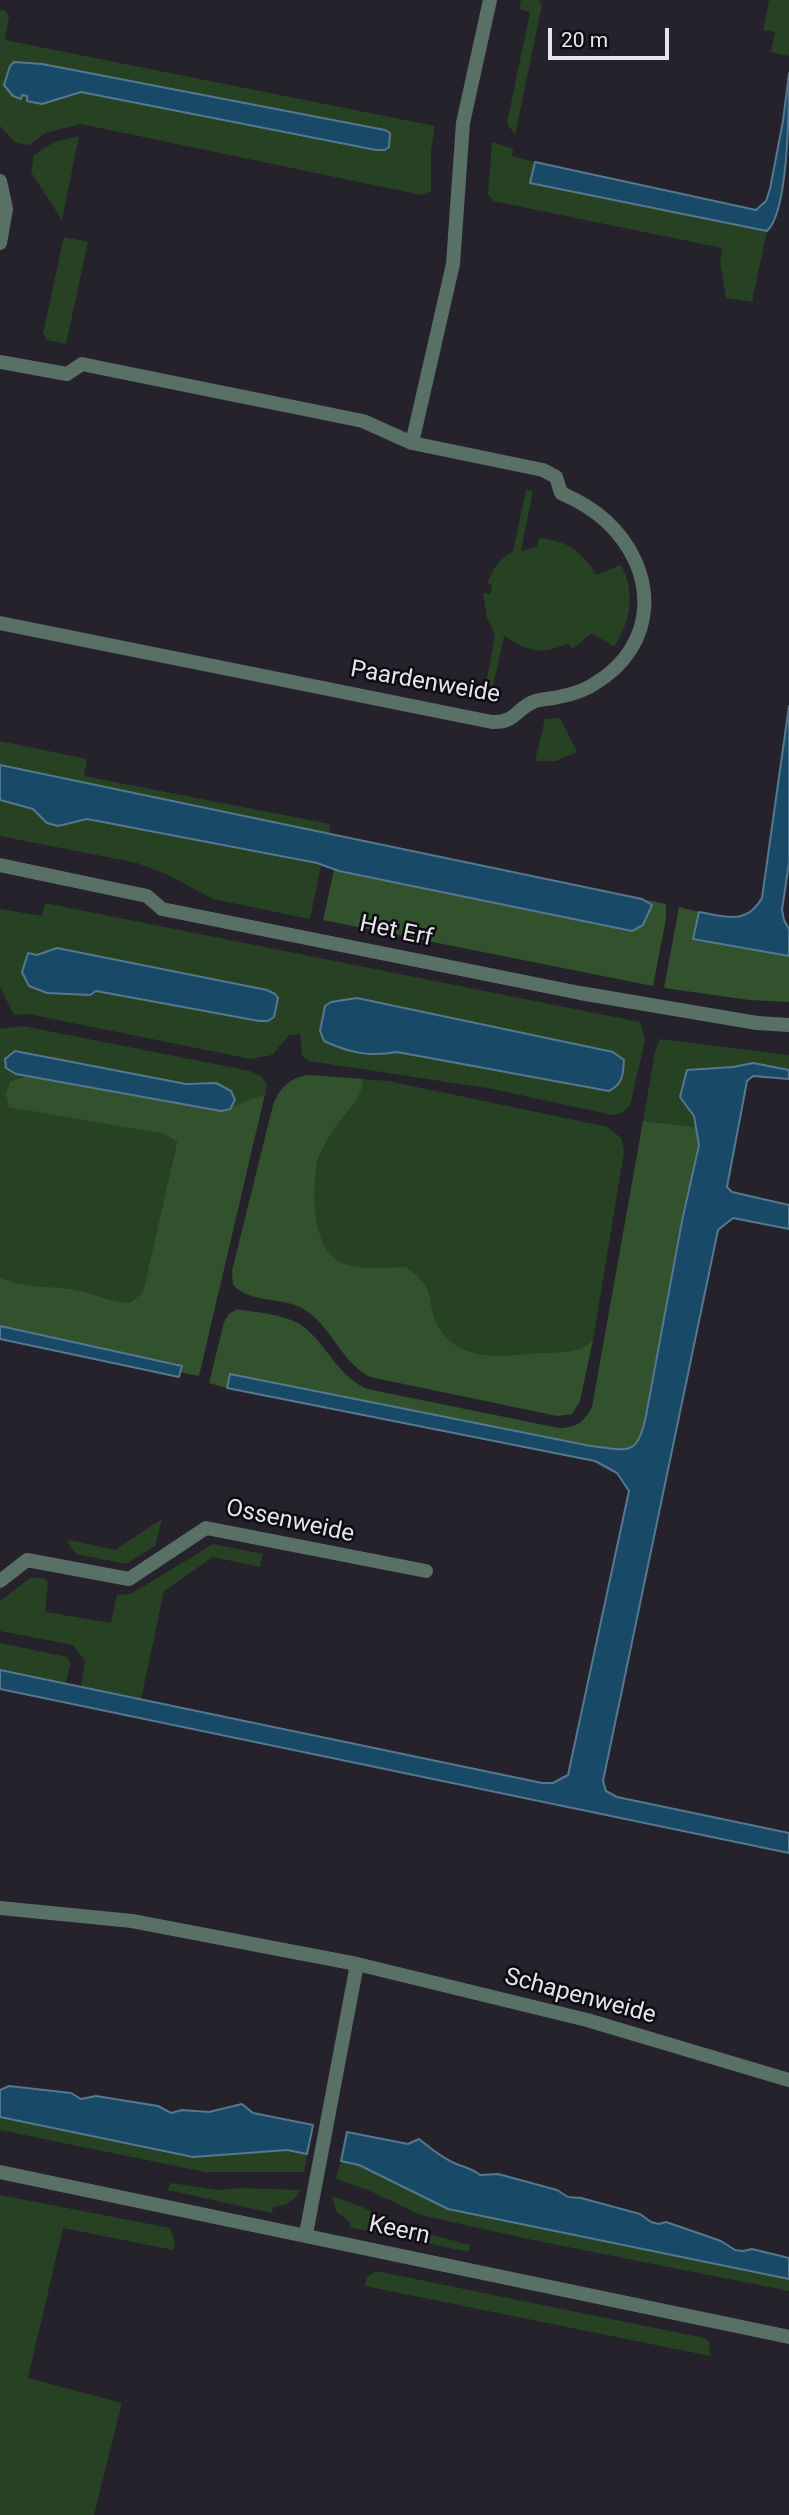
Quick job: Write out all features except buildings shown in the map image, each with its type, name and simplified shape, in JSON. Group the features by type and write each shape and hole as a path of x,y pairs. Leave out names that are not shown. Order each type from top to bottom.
{"street":[{"path":"412,443 453,264 463,123 490,0"},
{"path":"0,180 6,209 0,243"},
{"name":"Paardenweide","path":"0,362 67,374 82,364 363,421 412,443 543,470 556,477 561,493 580,502 607,522 625,544 638,568 645,599 639,637 614,668 595,684 570,695 533,701 505,723 0,623"},
{"name":"Het Erf","path":"0,865 148,897 162,909 580,993 757,1023 789,1025"},
{"name":"Ossenweide","path":"0,1581 27,1560 129,1579 206,1528 426,1571"},
{"name":"Schapenweide","path":"0,1908 132,1921 358,1964 587,2020 789,2080"},
{"path":"306,2234 358,1964"},
{"name":"Keern","path":"0,2172 789,2337"}],"green space":[{"path":"521,0 539,0 542,5 515,135 507,123 530,12 519,9"},
{"path":"769,0 789,0 789,56 771,52 775,32 763,30"},
{"path":"0,10 9,16 5,40 435,126 431,151 431,191 421,195 81,124 45,133 29,145 16,143 0,126","holes":["42,64 390,133 389,147 386,150 376,150 81,92 42,104 22,95 5,79 10,66"]},
{"path":"79,136 62,220 31,172 34,155 54,142"},
{"path":"492,142 513,149 512,156 535,162 530,183 767,231 752,302 726,298 720,263 722,248 493,201 488,194"},
{"path":"64,237 88,242 66,344 47,340 43,333"},
{"path":"526,490 533,491 521,551 537,547 539,538 559,542 573,549 597,575 621,565 629,586 628,617 614,647 592,633 572,649 568,643 550,650 528,648 504,636 491,695 484,694 495,635 487,618 483,593 490,594 492,585 487,583 492,573 500,561 513,551"},
{"path":"560,718 577,752 556,761 535,761 545,719"},
{"path":"0,741 87,759 84,776 330,824 329,834 0,765"},
{"path":"0,800 34,809 47,823 58,826 87,819 321,865 310,919 213,899 168,875 137,863 0,836"},
{"path":"334,870 632,931 652,905 643,899 666,904 666,919 653,986 323,920"},
{"path":"45,903 640,1022 645,1040 630,1106 620,1114 612,1115 493,1089 309,1061 302,1056 300,1034 289,1035 272,1055 251,1059 28,1014 14,1015 0,987 0,909 42,916","holes":["37,955 259,1021 95,991 47,993 28,986 27,959","357,998 397,1052 372,1055 355,1052 320,1031 327,1004"]},
{"path":"679,907 699,912 693,939 789,956 789,1002 749,1000 664,988"},
{"path":"23,1026 250,1071 261,1076 267,1085 265,1094 230,1109 233,1105 203,1083 16,1074 26,1076 18,1078 165,1134 177,1142 143,1292 130,1303 66,1288 18,1283 0,1277 0,1029"},
{"path":"660,1039 789,1055 789,1070 753,1063 688,1070 680,1097 694,1115 697,1127 643,1121 655,1052"},
{"path":"308,1075 363,1079 360,1093 334,1129 317,1163 316,1215 322,1241 329,1252 337,1260 352,1266 406,1267 426,1286 434,1317 442,1332 451,1342 463,1349 491,1355 566,1352 580,1349 593,1340 580,1401 572,1414 557,1416 370,1377 351,1363 322,1326 305,1310 287,1303 249,1295 233,1285 232,1271 273,1105 286,1085"},
{"path":"26,1076 221,1111 265,1094 199,1376 180,1372 181,1366 0,1326 0,1277 28,1285 66,1288 130,1303 143,1292 177,1142 165,1134 9,1107 6,1094 10,1082"},
{"path":"363,1079 388,1081 608,1127 622,1139 624,1152 593,1340 587,1345 566,1352 491,1355 463,1349 451,1342 442,1332 434,1317 426,1286 406,1267 351,1266 337,1260 329,1252 322,1241 316,1215 317,1163 334,1129 360,1093"},
{"path":"643,1121 697,1127 699,1145 646,1416 639,1438 630,1448 591,1446 231,1374 227,1388 209,1383 224,1322 229,1314 237,1309 282,1317 298,1323 348,1376 367,1389 559,1428 579,1423 592,1407"},
{"path":"162,1519 155,1546 126,1564 76,1554 68,1543 69,1540 115,1550"},
{"path":"213,1544 263,1554 260,1567 213,1557 164,1591 141,1700 81,1687 85,1661 73,1645 0,1631 0,1601 31,1577 48,1582 45,1612 111,1623 117,1595 131,1594"},
{"path":"0,1643 67,1657 71,1663 65,1684 0,1670"},
{"path":"0,2117 193,2157 287,2150 307,2154 304,2172 205,2172 0,2130"},
{"path":"341,2161 359,2165 448,2209 789,2279 789,2291 421,2215 368,2190 336,2179"},
{"path":"171,2183 218,2190 301,2190 289,2202 273,2207 272,2213 168,2190"},
{"path":"0,2195 170,2228 175,2242 173,2250 63,2228 28,2378 122,2403 94,2515 0,2515"},
{"path":"332,2196 407,2228 470,2245 469,2252 349,2227 351,2223 337,2212"},
{"path":"376,2271 704,2338 709,2342 710,2356 365,2286 367,2277"}],"water":[{"path":"14,62 42,64 385,130 390,133 389,147 376,150 81,92 42,104 27,101 27,96 22,95 21,99 13,96 4,85"},
{"path":"789,73 784,181 780,203 767,231 530,183 535,162 756,210 766,201 770,189"},
{"path":"789,706 789,863 782,910 789,929 789,956 693,939 699,912 726,917 742,916 756,907 762,898"},
{"path":"0,765 642,899 652,905 643,925 632,931 339,871 317,863 87,819 58,826 47,823 33,809 0,800"},
{"path":"57,948 267,990 278,998 274,1017 268,1021 259,1021 96,991 90,995 47,993 29,986 22,972 28,953 37,955"},
{"path":"357,998 613,1052 624,1060 621,1078 609,1091 397,1052 360,1053 324,1041 320,1031 325,1006 331,1002"},
{"path":"15,1051 186,1084 216,1083 231,1091 235,1100 230,1109 221,1111 16,1074 6,1068 5,1059"},
{"path":"753,1063 789,1070 789,1079 753,1076 747,1081 727,1187 732,1192 789,1205 789,1229 733,1218 718,1230 603,1781 606,1791 617,1797 789,1833 789,1853 0,1689 0,1670 542,1783 553,1783 568,1775 629,1491 617,1473 595,1461 227,1388 230,1374 591,1446 630,1448 639,1438 646,1416 699,1145 694,1116 680,1097 687,1070"},
{"path":"0,1326 182,1366 179,1377 0,1339"},
{"path":"9,2086 71,2093 81,2099 96,2096 158,2106 171,2113 182,2110 209,2112 242,2104 253,2113 313,2125 307,2154 287,2150 193,2157 0,2117 0,2090"},
{"path":"347,2132 408,2144 419,2139 445,2158 480,2175 498,2174 557,2190 568,2197 640,2214 651,2222 666,2222 721,2241 735,2250 752,2249 789,2258 789,2279 448,2209 359,2165 341,2161"}]}
